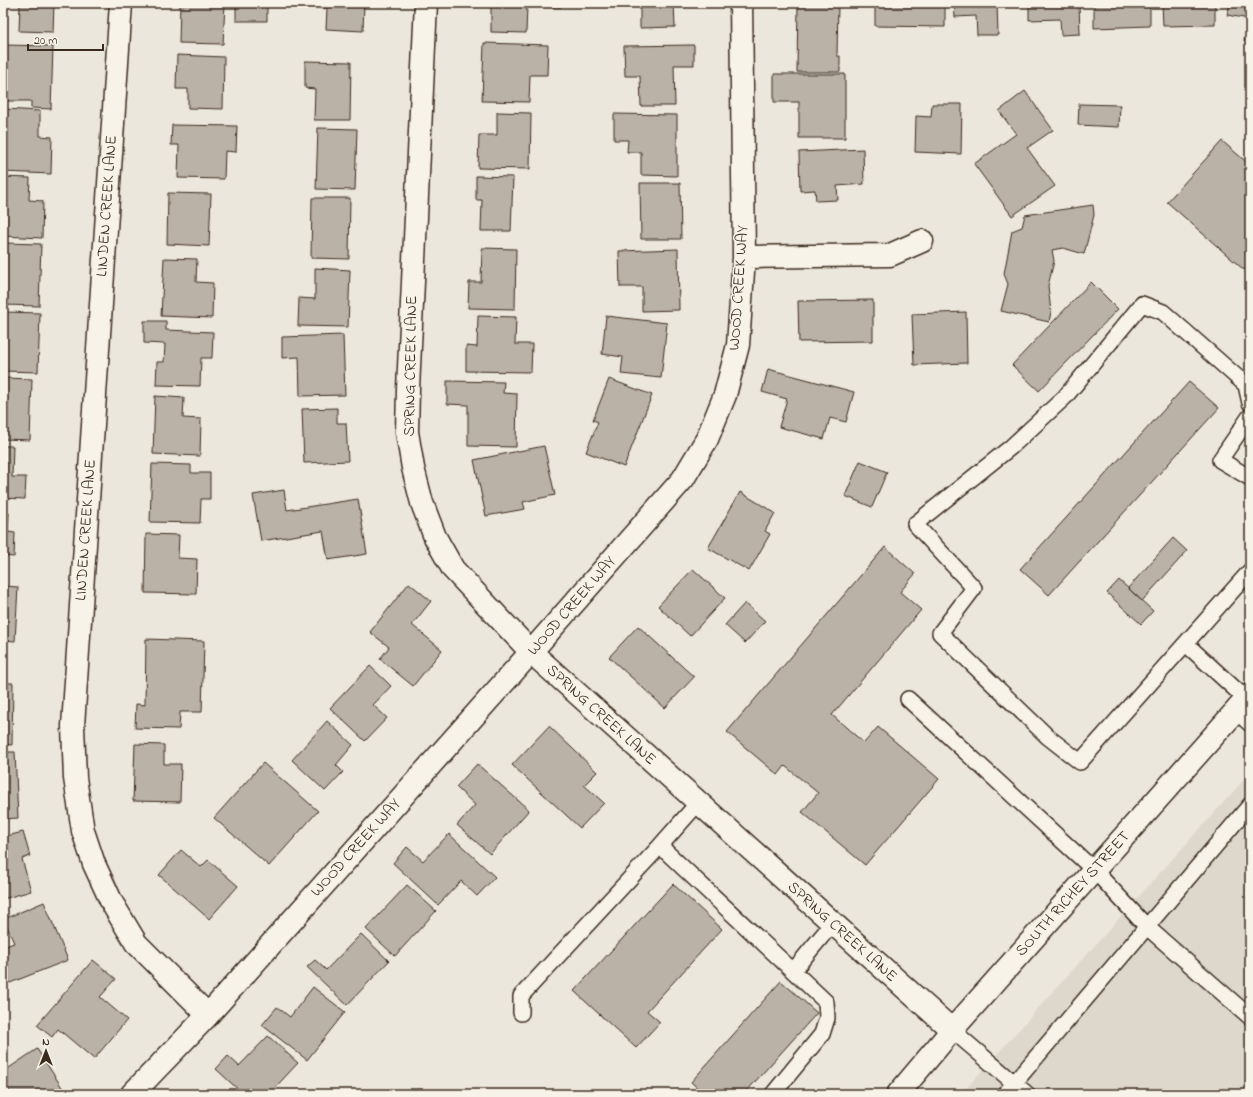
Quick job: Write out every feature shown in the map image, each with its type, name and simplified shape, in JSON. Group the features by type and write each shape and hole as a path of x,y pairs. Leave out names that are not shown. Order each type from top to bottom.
{"street":[{"name":"LINDEN CREEK LANE","path":"121,3 73,726 75,778 83,831 94,864 112,903 136,943 208,1015"},
{"name":"SPRING CREEK LANE","path":"426,3 408,389 408,439 413,468 422,503 435,537 454,569 531,652 832,924 952,1030"},
{"name":"WOOD CREEK WAY","path":"132,1094 208,1015 683,479 707,439 725,395 738,345 744,257 742,3"},
{"path":"744,257 890,255 922,241"},
{"name":"SOUTH RICHEY STREET","path":"898,1094 952,1030 1094,870 1246,707"}],"lane":[{"path":"1250,403 1246,385 1163,312 1142,304 1065,397 1011,447 915,524 974,588 940,633 1048,737 1080,762 1250,571"},
{"path":"1250,416 1220,460 1250,478"},
{"path":"1186,644 1246,707"},
{"path":"908,699 1094,870 1147,927 1250,1017"},
{"path":"521,1013 522,996 698,803"},
{"path":"1010,1088 1250,806"},
{"path":"660,846 826,1002 827,1018 822,1034 773,1094"},
{"path":"793,971 832,924"},
{"path":"952,1030 1010,1088 1027,1094"}],"shaded area":[{"path":"1250,773 1250,1094 961,1094"}],"building":[{"path":"3,3 54,3 53,32 19,31 20,5"},
{"path":"180,3 225,3 223,44 179,43"},
{"path":"236,3 267,3 267,21 236,21"},
{"path":"285,3 364,3 363,31 326,29 327,8 285,7"},
{"path":"491,3 561,3 561,7 527,6 526,33 491,32"},
{"path":"640,3 674,3 675,27 640,28"},
{"path":"798,3 838,3 837,56 840,56 840,72 797,72"},
{"path":"875,3 945,3 945,27 875,26"},
{"path":"954,3 997,3 998,35 977,35 976,16 955,17"},
{"path":"1029,3 1079,3 1080,34 1061,35 1060,19 1029,20"},
{"path":"1094,3 1150,3 1150,26 1094,28"},
{"path":"1162,3 1215,3 1215,25 1163,26"},
{"path":"1230,3 1250,3 1250,42 1244,41 1249,19 1227,15"},
{"path":"484,43 548,45 547,75 530,75 529,102 482,101"},
{"path":"3,45 53,46 51,109 31,108 31,101 3,101"},
{"path":"694,45 694,65 674,65 675,106 641,106 640,76 625,76 624,46"},
{"path":"177,55 224,57 223,109 188,108 188,89 176,89"},
{"path":"305,61 351,62 350,120 314,120 315,89 305,88"},
{"path":"774,74 845,74 845,138 799,138 799,102 774,102"},
{"path":"1025,91 1053,130 1027,148 1055,186 1012,216 974,164 1016,134 999,111"},
{"path":"932,104 962,104 961,154 915,152 916,116 931,117"},
{"path":"1079,104 1120,105 1119,127 1078,125"},
{"path":"4,109 40,111 40,136 52,137 51,174 3,172"},
{"path":"497,112 531,113 530,169 478,168 479,135 497,135"},
{"path":"614,114 677,115 677,176 641,175 641,152 627,152 628,140 614,140"},
{"path":"172,125 237,126 236,152 225,151 224,179 178,178 179,145 171,145"},
{"path":"318,128 357,129 355,190 316,189"},
{"path":"1222,141 1250,165 1250,263 1244,270 1167,202"},
{"path":"863,149 864,184 837,186 838,200 816,201 815,190 800,191 799,152"},
{"path":"476,176 513,177 511,231 481,231 482,200 476,200"},
{"path":"3,177 30,178 29,200 43,201 42,238 3,236"},
{"path":"640,183 680,183 681,239 641,239"},
{"path":"168,193 211,194 209,246 167,244"},
{"path":"312,198 350,198 349,259 311,258"},
{"path":"1093,205 1094,215 1084,254 1063,248 1052,250 1054,261 1048,286 1051,312 1049,322 1001,311 1008,284 1004,274 1012,231 1022,227 1025,215"},
{"path":"3,243 41,244 39,306 3,305"},
{"path":"482,248 516,249 515,309 468,308 469,282 481,282"},
{"path":"678,249 679,310 642,311 642,287 620,287 619,251"},
{"path":"164,258 197,259 196,282 213,283 212,318 161,316"},
{"path":"315,268 350,270 348,327 298,326 299,298 315,299"},
{"path":"1091,282 1118,309 1039,391 1012,365"},
{"path":"873,300 873,341 799,342 798,301"},
{"path":"5,312 40,313 38,372 3,371"},
{"path":"966,312 967,363 914,365 912,314"},
{"path":"478,316 516,317 515,344 532,344 531,372 466,371 466,346 477,347"},
{"path":"606,316 667,323 661,378 621,374 623,357 602,354"},
{"path":"144,321 166,321 166,330 213,332 212,358 201,358 200,386 156,385 157,362 164,362 165,344 144,343"},
{"path":"343,335 345,395 300,396 299,357 282,358 282,337"},
{"path":"768,369 854,392 846,422 830,418 824,439 779,427 787,399 762,392"},
{"path":"3,378 32,379 30,440 3,439"},
{"path":"609,379 652,395 624,467 586,452 598,422 593,420"},
{"path":"447,381 504,382 503,393 517,394 516,447 468,446 468,405 447,404"},
{"path":"1189,382 1219,408 1049,595 1020,569"},
{"path":"155,396 184,398 183,418 201,419 200,456 153,454"},
{"path":"337,408 337,423 346,423 348,461 304,463 302,409"},
{"path":"3,446 13,446 12,477 26,477 25,499 3,498"},
{"path":"544,446 555,495 523,502 525,509 486,516 474,460"},
{"path":"860,461 887,472 872,507 845,496"},
{"path":"152,464 191,465 191,473 210,473 210,499 201,499 200,523 150,522"},
{"path":"284,490 287,510 358,499 367,554 328,560 323,531 261,541 253,495"},
{"path":"740,492 775,513 765,531 770,534 749,571 708,548"},
{"path":"3,512 9,513 8,532 15,533 14,557 3,556"},
{"path":"146,534 179,535 178,558 197,559 196,594 145,593"},
{"path":"1173,538 1187,551 1142,601 1128,588"},
{"path":"885,547 915,574 900,592 921,610 832,715 864,743 878,727 939,779 865,865 802,812 818,793 785,766 778,775 727,732"},
{"path":"693,569 725,598 690,636 658,606"},
{"path":"1119,580 1153,611 1141,624 1107,593"},
{"path":"409,583 431,601 412,625 442,650 413,686 380,659 389,647 370,632"},
{"path":"3,586 18,587 15,641 3,640"},
{"path":"745,603 765,621 745,643 725,625"},
{"path":"638,626 694,677 665,708 609,657"},
{"path":"146,639 204,641 202,712 180,712 179,729 135,728 136,704 145,705"},
{"path":"370,666 391,686 373,705 387,718 365,741 330,708"},
{"path":"3,683 13,683 12,745 3,744"},
{"path":"327,721 353,745 336,765 343,772 325,791 292,760"},
{"path":"549,726 597,772 584,785 604,803 580,828 512,765"},
{"path":"135,744 164,745 164,764 181,764 180,802 133,801"},
{"path":"3,752 15,752 18,818 3,819"},
{"path":"263,763 318,811 269,866 214,818"},
{"path":"477,764 529,810 490,854 457,825 475,805 456,787"},
{"path":"23,832 30,856 22,859 31,891 3,899 3,837"},
{"path":"449,834 495,877 477,896 461,881 438,905 393,863 407,847 423,861"},
{"path":"181,850 201,867 208,860 238,886 209,919 159,875"},
{"path":"673,884 722,929 647,1011 660,1022 636,1048 574,991"},
{"path":"407,885 436,911 395,956 366,929"},
{"path":"44,902 68,960 10,983 3,965 3,947 14,943 4,919"},
{"path":"361,934 389,961 347,1005 307,967 315,960 326,970"},
{"path":"93,960 116,979 100,997 127,1020 94,1059 58,1029 52,1037 37,1025"},
{"path":"781,981 817,1013 744,1094 704,1094 691,1082"},
{"path":"313,987 345,1012 307,1060 262,1025 277,1007 290,1017"},
{"path":"268,1036 298,1063 269,1094 243,1094 216,1069 228,1056 239,1066"},
{"path":"37,1049 65,1092 62,1094 11,1094 3,1082 3,1072"}]}
